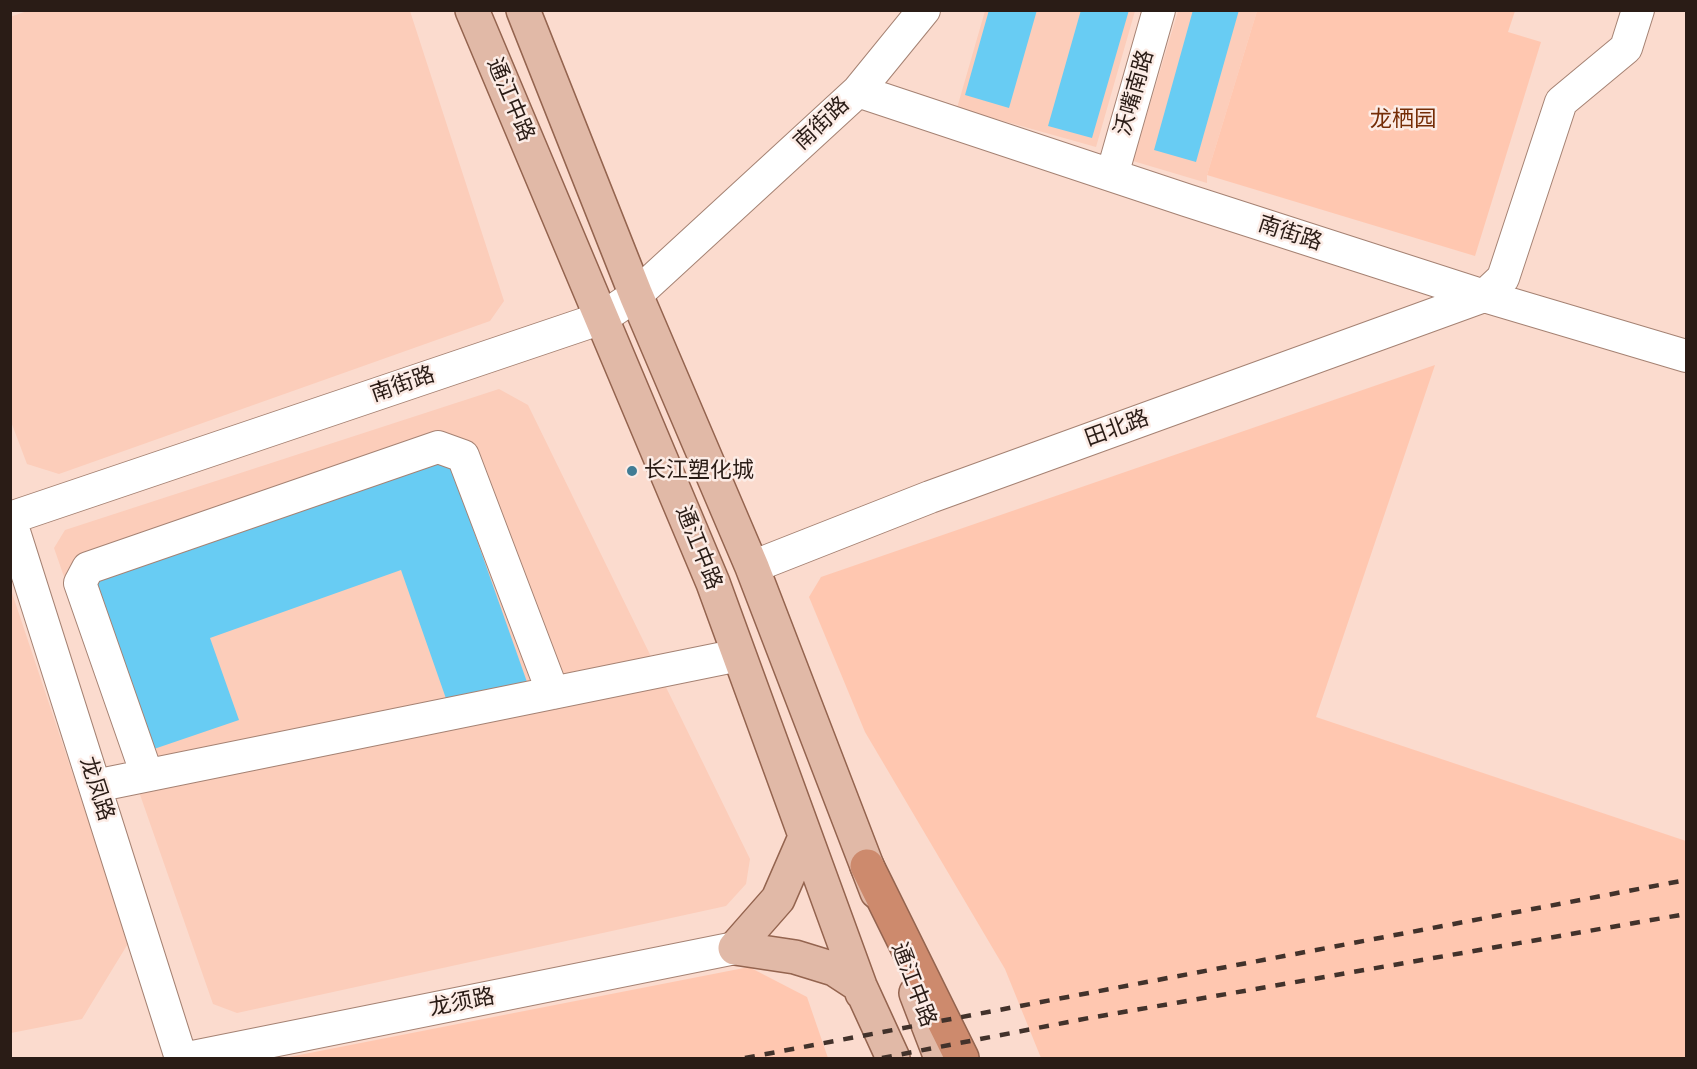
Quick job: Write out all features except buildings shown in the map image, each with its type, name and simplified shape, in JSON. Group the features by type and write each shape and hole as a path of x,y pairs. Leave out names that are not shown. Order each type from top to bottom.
{"highway":[{"path":"867,866 962,1059"}],"main road":[{"name":"通江中路","path":"472,10 713,583 860,986 892,1059"},
{"name":"通江中路","path":"523,10 636,295 752,567 941,1059"},
{"path":"735,948 778,899 805,837"},
{"path":"735,948 795,957 834,969 860,986 881,1059"}],"street":[{"path":"858,91 924,10"},
{"name":"沃嘴南路","path":"1112,175 1159,10"},
{"path":"1484,296 1503,278 1561,102 1626,48 1638,10"},
{"name":"南街路","path":"10,519 602,318 636,295 858,91 1484,296 1686,356"},
{"name":"田北路","path":"752,567 930,497 1484,296"},
{"path":"147,775 80,584 88,568 438,447 463,456 553,693"},
{"name":"龙凤路","path":"10,519 181,1059"},
{"path":"95,786 739,655"},
{"name":"龙须路","path":"188,1059 735,948"}],"shaded area":[{"path":"30,10 410,11 504,301 490,321 59,474 27,464 10,419 10,17"},
{"path":"985,11 1135,11 1096,147 957,108"},
{"path":"1178,11 1257,11 1207,175 1207,183 1133,161"},
{"path":"499,389 528,405 750,859 746,884 726,906 237,1013 213,1004 54,548 65,530"},
{"path":"10,587 129,942 82,1019 11,1033"}],"green space":[{"name":"龙栖园","path":"1257,11 1515,11 1508,32 1541,42 1475,256 1207,175"},
{"path":"1435,365 1316,717 1686,841 1686,1058 1041,1058 1005,969 865,732 809,597 821,577"},
{"path":"749,967 807,997 828,1058 284,1058"}],"railway":[{"path":"745,1058 1686,880"},
{"path":"882,1058 1089,1018 1686,914"}],"place":[{"name":"长江塑化城","path":"632,471"}]}
